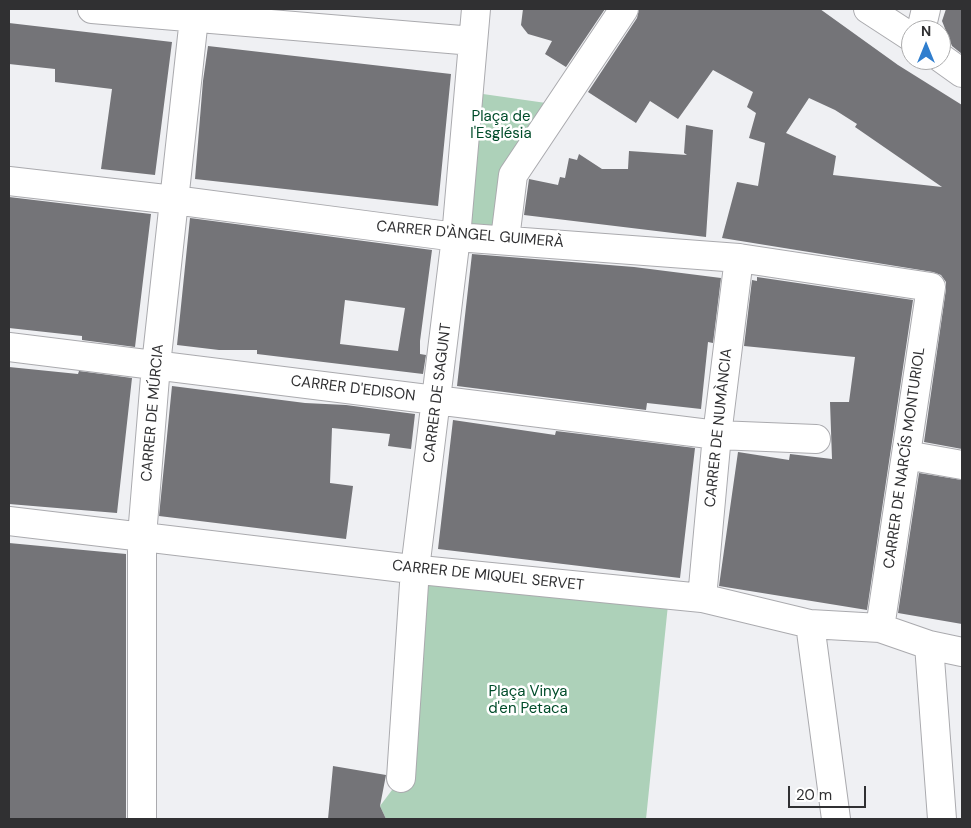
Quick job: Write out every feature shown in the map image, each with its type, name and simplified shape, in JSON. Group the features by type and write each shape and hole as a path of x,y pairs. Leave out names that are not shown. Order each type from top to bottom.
{"street":[{"path":"92,9 195,14 473,41"},
{"name":"CARRER DE SAGUNT","path":"401,778 415,569 438,399 456,237 476,9"},
{"path":"505,239 513,175 624,9"},
{"path":"868,9 901,30"},
{"name":"CARRER DE MÚRCIA","path":"142,819 142,536 156,365 195,14"},
{"path":"951,65 962,73"},
{"name":"CARRER D'ÀNGEL GUIMERÀ","path":"9,181 174,200 456,237 505,239 739,258 931,287"},
{"name":"CARRER DE NUMÀNCIA","path":"702,598 717,435 739,258"},
{"name":"CARRER DE NARCÍS MONTURIOL","path":"880,628 931,287"},
{"name":"CARRER D'EDISON","path":"9,347 717,435 816,439"},
{"path":"906,455 962,465"},
{"name":"CARRER DE MIQUEL SERVET","path":"9,521 415,569 702,598 810,624 880,628 929,645 962,652"},
{"path":"810,624 836,819"},
{"path":"929,645 942,819"}],"green space":[{"name":"Plaça de l'Església","path":"476,93 546,103 498,228 465,223"},
{"name":"Plaça Vinya d'en Petaca","path":"420,570 669,595 646,819 386,819 380,806 401,778"}],"building":[{"path":"523,9 605,9 566,67 545,54 552,41 528,34 521,25"},
{"path":"639,9 820,9 901,67 901,70 906,70 962,105 962,449 924,442 946,289 946,282 941,275 933,272 722,238 737,182 758,186 765,143 749,138 756,113 747,107 753,92 713,70 678,119 650,101 636,123 588,92 637,18","holes":["809,98 835,110 857,124 855,127 942,187 833,175 836,156 786,133"]},
{"path":"946,9 962,9 962,54 951,44 951,20 942,20"},
{"path":"9,23 172,42 155,175 101,169 112,89 55,82 55,69 9,64"},
{"path":"208,46 451,74 438,206 195,179 203,81"},
{"path":"686,125 713,130 706,237 524,215 529,179 558,185 560,177 565,178 569,158 577,160 579,154 602,169 628,169 629,151 687,155 684,153"},
{"path":"9,197 151,214 135,347 82,340 82,336 9,328"},
{"path":"190,218 432,250 420,341 420,354 426,355 423,374 257,354 257,350 219,350 177,345","holes":["345,300 405,308 398,351 340,344"]},
{"path":"472,254 634,267 721,278 713,343 708,342 701,409 647,403 646,410 457,386"},
{"path":"757,277 913,300 867,610 719,586 738,452 789,460 790,454 832,459 830,402 849,402 855,357 744,346 752,280 757,281"},
{"path":"9,367 78,374 79,371 132,378 117,513 9,504"},
{"path":"172,386 305,403 346,405 415,414 411,449 388,446 390,434 332,428 330,483 353,486 346,539 159,516"},
{"path":"453,420 555,435 556,431 695,448 680,578 438,549"},
{"path":"919,473 962,480 962,624 898,613"},
{"path":"9,543 126,554 126,819 9,819"},
{"path":"333,766 386,775 380,806 386,819 328,819"}]}
